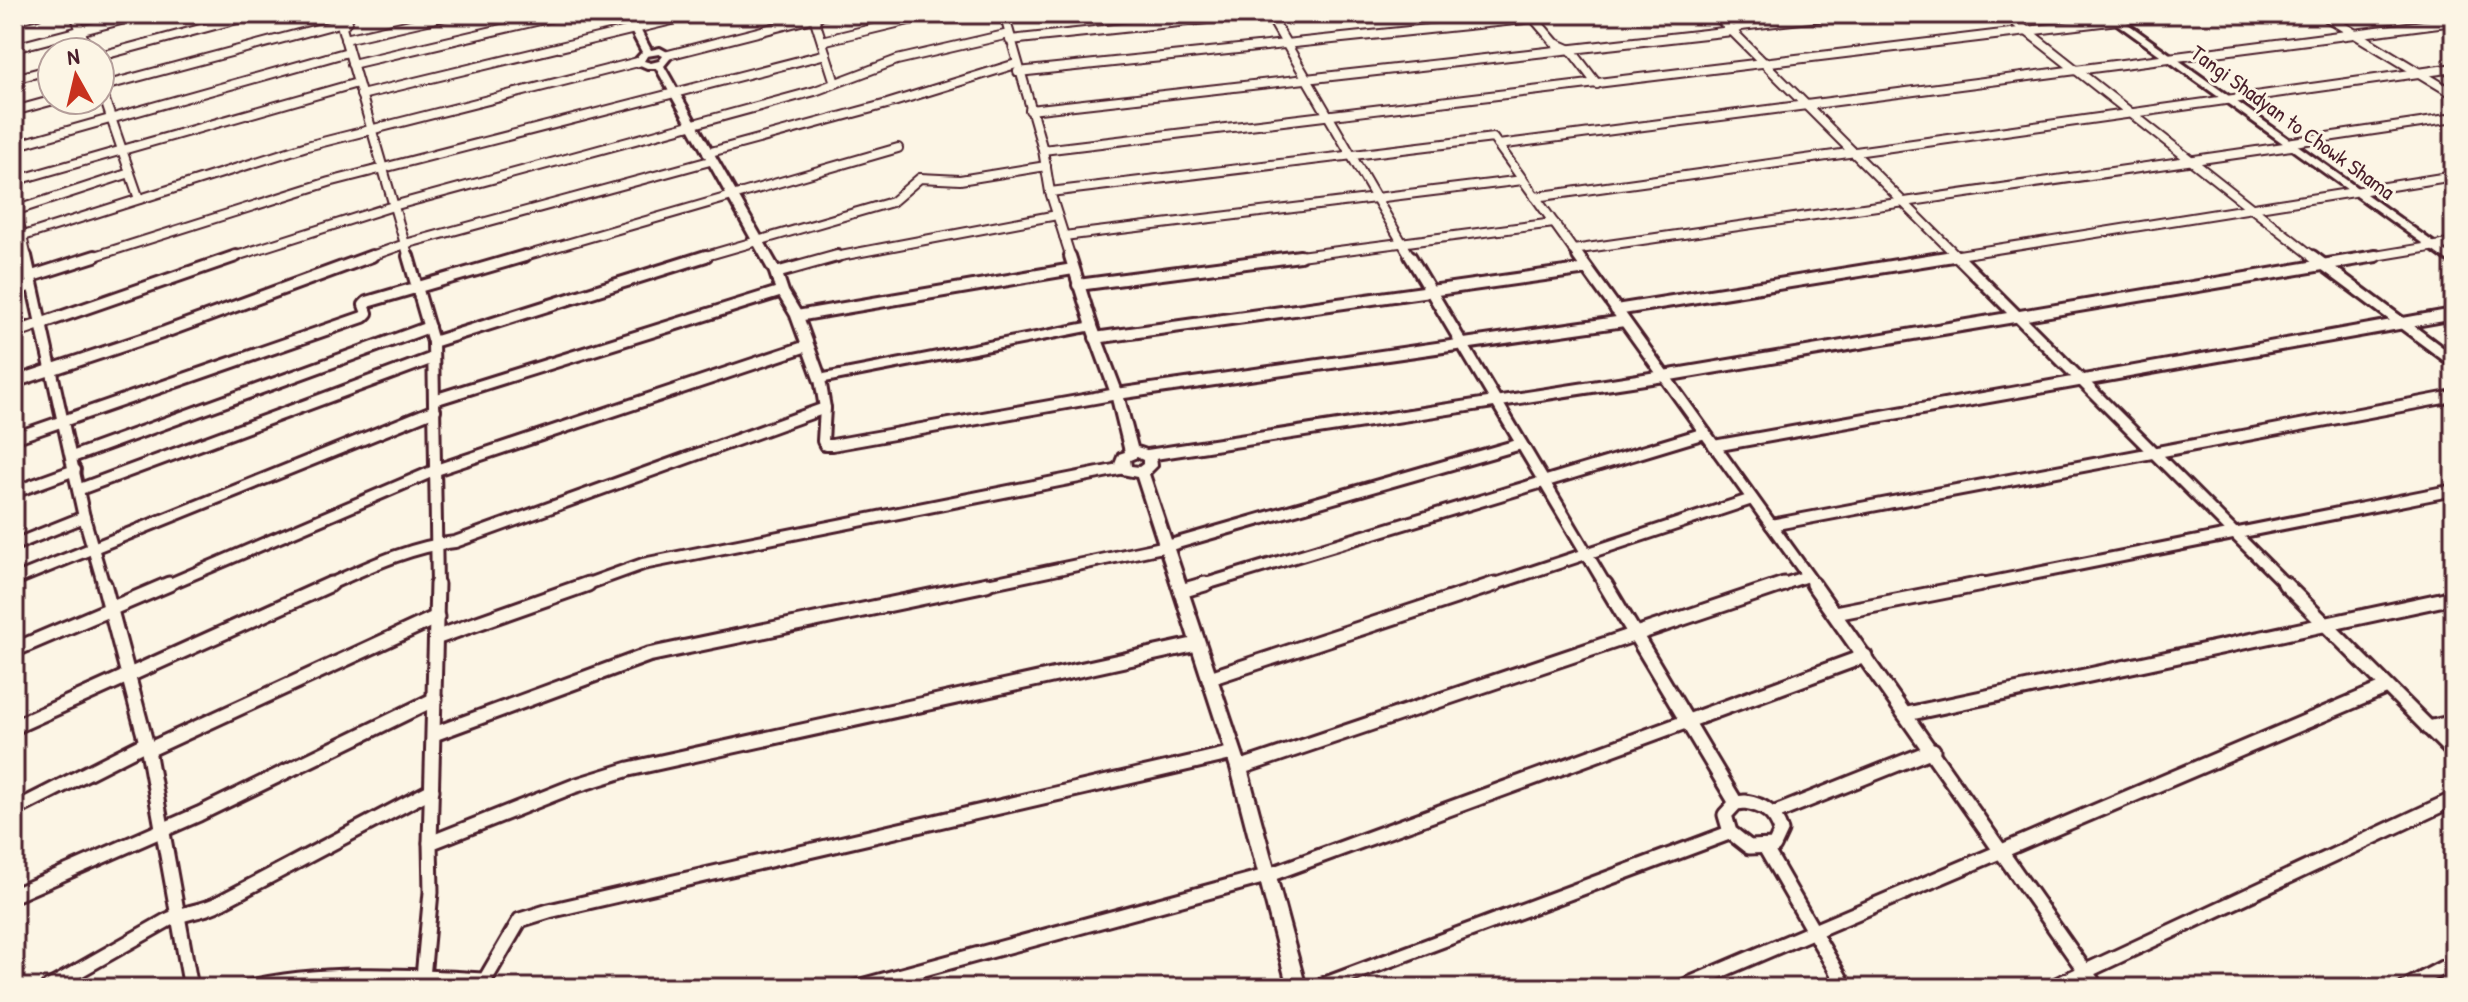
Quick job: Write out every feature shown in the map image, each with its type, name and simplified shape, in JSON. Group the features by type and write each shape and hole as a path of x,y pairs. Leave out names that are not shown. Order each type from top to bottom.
{"main road":[{"path":"627,14 648,53"},
{"name":"Tangi Shadyan to Chowk Shama","path":"2113,17 2454,262"},
{"path":"660,51 668,55 668,59 659,65 646,66 638,62 638,58 648,53 660,51"},
{"path":"659,65 776,273 782,291 797,316 820,379 1094,332 1117,394 1132,453"},
{"path":"1132,453 1148,455 1151,462 1142,472 1124,468 1124,457 1132,453"},
{"path":"1142,472 1236,761 1297,988"}],"street":[{"path":"14,20 38,14"},
{"path":"75,14 83,36"},
{"path":"14,48 144,14"},
{"path":"116,52 256,14"},
{"path":"345,39 454,14"},
{"path":"352,64 566,14"},
{"path":"14,181 359,89 697,14"},
{"path":"668,55 828,14"},
{"path":"822,41 934,14"},
{"path":"1004,14 1043,150 1050,192 1094,332 1587,269"},
{"path":"14,333 393,206 815,91 897,60 1010,37 1254,14"},
{"path":"1269,14 1496,403 1736,803"},
{"path":"14,382 165,332 405,244 1017,68 1572,14"},
{"path":"1715,14 2454,753"},
{"path":"1030,110 1571,50 1845,14"},
{"path":"2005,14 2080,70 2323,265 2454,362"},
{"path":"1043,150 2029,32 2113,17 2168,14"},
{"path":"2322,14 2454,94"},
{"path":"814,16 835,83"},
{"path":"1531,16 1555,43 1571,50 1597,84"},
{"path":"349,17 342,28 348,52 433,342 438,637 431,892 424,982"},
{"path":"116,83 349,17"},
{"path":"1498,145 2172,60 2454,21"},
{"path":"14,146 348,52"},
{"path":"14,291 31,281 383,167 826,54"},
{"path":"18,238 307,146 638,62"},
{"path":"1535,197 2454,68"},
{"path":"14,79 36,73"},
{"path":"14,111 36,105"},
{"path":"111,118 139,199"},
{"path":"1573,250 2195,161 2454,118"},
{"path":"1050,192 1493,138 1933,750 2097,988"},
{"path":"14,438 363,317 367,313 364,305 367,302 898,148"},
{"path":"433,342 757,240 892,202 920,178 960,180 1046,166"},
{"path":"130,173 15,211 18,238 31,281 84,517 130,674 147,747 191,988"},
{"path":"1616,310 2454,176"},
{"path":"1064,236 1523,180"},
{"path":"776,273 856,251 1057,215"},
{"path":"1078,285 1554,223"},
{"path":"1148,455 1664,376 2016,314 2454,243"},
{"path":"797,316 1073,269"},
{"path":"14,580 435,405 782,291"},
{"path":"1714,446 2454,314"},
{"path":"820,379 825,408 823,441 825,445 832,445 1117,394 1624,321"},
{"path":"14,492 74,464 429,327"},
{"path":"14,650 436,470 807,346"},
{"path":"80,489 433,358"},
{"path":"1771,525 2454,396"},
{"path":"14,727 361,570 435,544 455,542 825,408"},
{"path":"1181,591 1705,433"},
{"path":"434,734 648,655 1167,546 1521,444"},
{"path":"438,637 643,564 1124,468"},
{"path":"1835,613 2454,490"},
{"path":"1210,678 1752,499"},
{"path":"14,545 84,517"},
{"path":"247,988 282,980 485,980 520,920 549,911 1236,761 1807,576"},
{"path":"1907,714 2454,597"},
{"path":"14,810 437,617"},
{"path":"430,843 574,786 629,769 1197,644"},
{"path":"854,988 1266,876 1865,656"},
{"path":"1680,988 2387,687"},
{"path":"14,895 199,814 435,699"},
{"path":"2428,728 2454,722"},
{"path":"1773,814 1933,750"},
{"path":"48,988 176,916 190,916 215,905 432,790"},
{"path":"2050,988 2454,799"},
{"path":"1736,803 1755,803 1773,814 1781,831 1774,846 1766,849 1746,847 1729,833 1725,815 1736,803"},
{"path":"1315,988 1729,833"},
{"path":"1766,849 1846,988"},
{"path":"2405,988 2454,962"}]}
